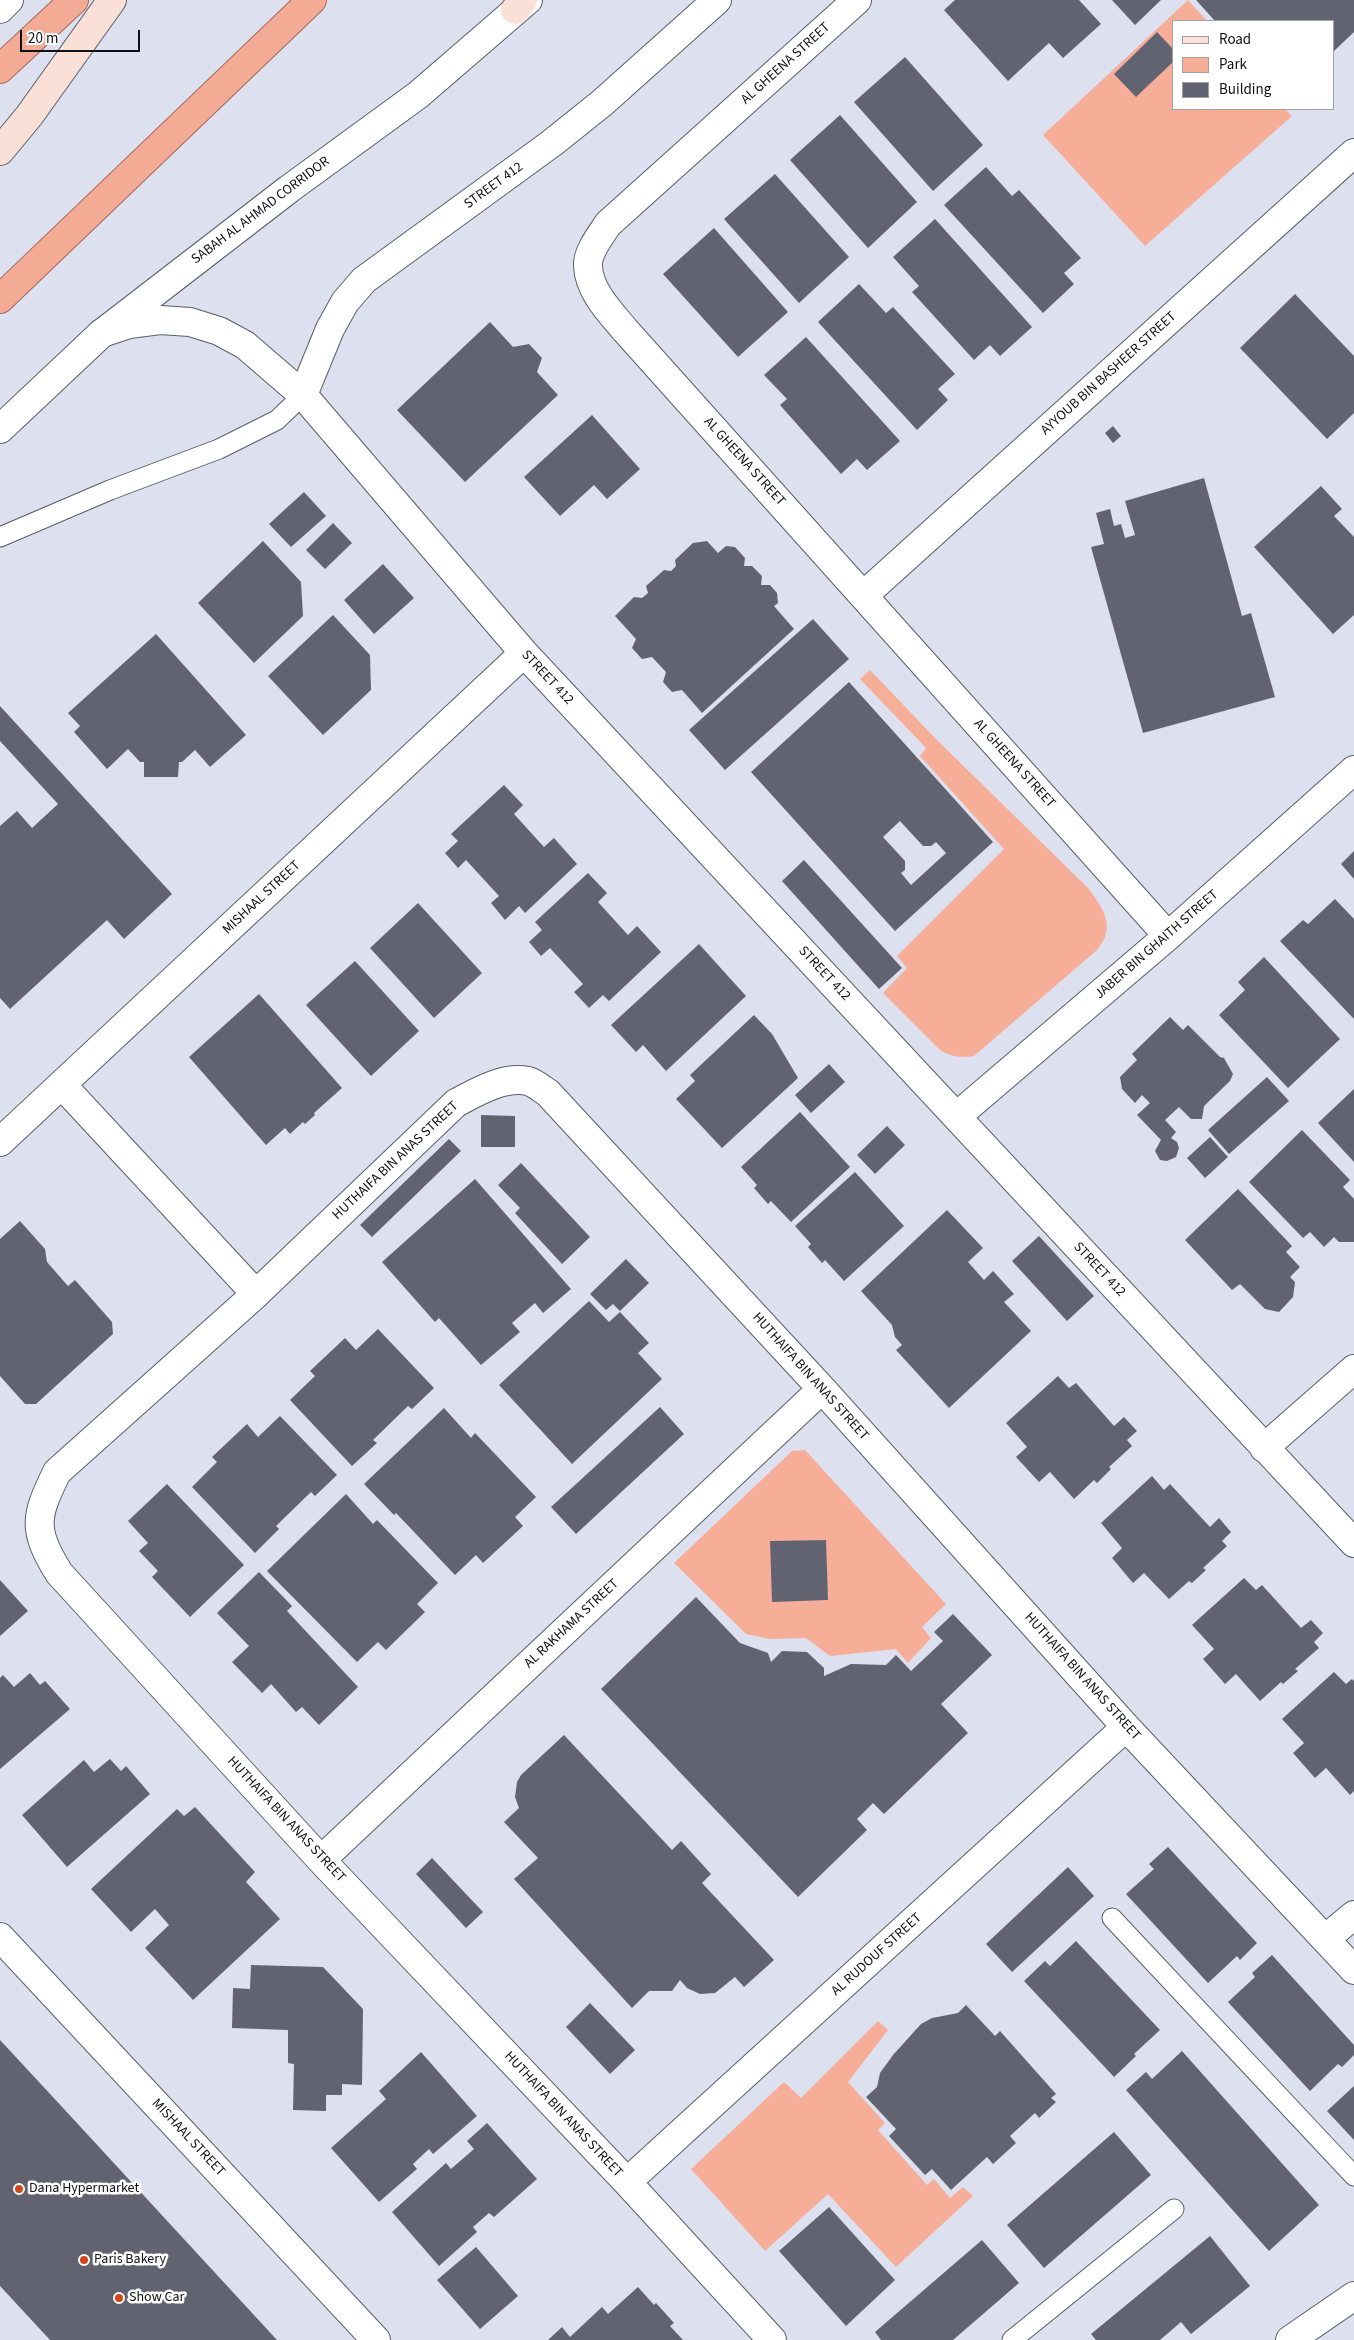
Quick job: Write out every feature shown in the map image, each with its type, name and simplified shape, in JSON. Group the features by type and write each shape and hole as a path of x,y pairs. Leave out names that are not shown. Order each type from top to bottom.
{"highway":[{"path":"0,69 74,0"},
{"path":"0,299 312,0"}],"main road":[{"path":"0,151 29,116 112,0"}],"street":[{"path":"0,9 9,0"},
{"name":"STREET 412","path":"303,395 330,329 345,302 364,280 552,143 602,103 717,0"},
{"name":"AL GHEENA STREET","path":"858,0 608,224 596,243 588,264 591,281 600,300 625,330 1168,936"},
{"name":"SABAH AL AHMAD CORRIDOR","path":"0,429 101,334 289,189 418,95 522,3"},
{"name":"AYYOUB BIN BASHEER STREET","path":"864,595 1354,153"},
{"name":"STREET 412","path":"101,334 130,324 160,320 190,322 219,331 246,345 303,395 524,654 1354,1543"},
{"name":"MISHAAL STREET","path":"0,1142 524,654"},
{"name":"JABER BIN GHAITH STREET","path":"957,1116 1168,936 1354,770"},
{"name":"HUTHAIFA BIN ANAS STREET","path":"772,2340 627,2182 321,1860 59,1572 43,1547 40,1518 43,1502 57,1472 256,1294 456,1103 484,1089 513,1080 529,1081 548,1093 822,1389 1126,1727 1354,1970"},
{"path":"62,1085 256,1294"},
{"path":"1264,1448 1354,1369"},
{"name":"AL RAKHAMA STREET","path":"321,1860 822,1389"},
{"name":"AL RUDOUF STREET","path":"627,2182 1126,1727"},
{"path":"1325,1939 1354,1915"},
{"name":"MISHAAL STREET","path":"0,1936 376,2340"},
{"path":"1290,2340 1354,2296"}],"lane":[{"path":"0,537 110,490 219,449 277,420 303,395"},
{"path":"1112,1918 1354,2176"},
{"path":"1012,2340 1174,2209"}],"green space":[{"path":"1188,0 1206,20 1172,20 1172,110 1286,110 1292,116 1145,246 1043,135"},
{"path":"870,670 936,739 1089,889 1106,919 1106,934 1097,950 974,1056 956,1056 940,1050 883,993 907,968 897,956 1004,849 920,756 926,748 860,679"},
{"path":"805,1450 946,1604 922,1627 931,1638 908,1663 896,1649 830,1656 806,1638 770,1639 746,1634 674,1563 792,1451"},
{"path":"878,2021 888,2030 848,2082 885,2123 878,2130 927,2185 934,2179 950,2198 963,2187 973,2196 896,2267 828,2194 765,2251 691,2169 784,2082 801,2098"}],"building":[{"path":"955,0 1079,0 1101,24 1063,58 1049,43 1008,81 944,10"},
{"path":"1112,0 1161,0 1135,25"},
{"path":"1196,0 1354,0 1354,32 1334,51 1334,20 1214,20"},
{"path":"1157,32 1172,48 1172,63 1136,97 1114,74"},
{"path":"905,57 983,145 933,191 854,102"},
{"path":"840,115 917,202 868,248 790,160"},
{"path":"986,167 1012,196 1019,190 1081,258 1064,273 1074,284 1043,313 944,205"},
{"path":"775,174 849,257 799,303 724,219"},
{"path":"935,219 1032,327 1000,356 990,345 974,360 912,292 919,286 893,257"},
{"path":"714,228 788,312 738,357 663,274"},
{"path":"859,284 886,313 893,307 955,374 938,389 948,400 917,430 818,322"},
{"path":"1295,294 1354,356 1354,413 1327,439 1240,348"},
{"path":"490,322 513,347 529,344 542,358 537,372 558,395 465,482 397,410"},
{"path":"806,337 900,441 867,470 857,459 841,474 780,405 787,399 764,375"},
{"path":"592,415 640,469 607,499 594,485 560,516 524,477"},
{"path":"1113,426 1121,436 1113,443 1105,433"},
{"path":"1204,478 1242,616 1251,613 1275,697 1143,733 1091,547 1104,544 1096,513 1110,509 1114,526 1121,524 1125,538 1135,535 1125,501"},
{"path":"1321,486 1342,509 1334,516 1354,537 1354,615 1333,634 1254,547"},
{"path":"304,492 326,516 291,547 269,524"},
{"path":"333,523 352,543 325,569 306,550"},
{"path":"263,541 301,582 303,616 254,663 198,603"},
{"path":"707,541 718,553 726,546 735,547 745,558 744,566 752,566 762,576 761,585 770,585 777,593 778,603 774,606 794,629 702,713 682,690 672,692 663,682 666,672 652,657 642,659 632,648 636,639 615,616 634,597 642,598 648,593 646,586 664,570 671,571 676,566 675,560 693,543"},
{"path":"383,564 414,598 374,634 344,600"},
{"path":"333,615 370,655 371,690 323,735 268,676"},
{"path":"813,619 849,659 725,770 689,730"},
{"path":"156,634 246,735 210,767 195,750 182,762 179,762 178,777 144,777 144,762 140,762 128,749 107,769 74,732 80,726 68,713"},
{"path":"849,682 993,842 895,931 751,772","holes":["900,821 923,846 931,846 936,842 946,853 911,885 901,873 905,870 905,861 883,837"]},
{"path":"0,706 172,894 124,939 107,920 10,1009 0,998 0,826 17,811 32,828 58,804 0,741"},
{"path":"504,785 523,805 514,814 544,847 554,838 577,864 525,913 519,906 505,920 491,903 499,896 466,860 458,868 445,853 458,841 451,834"},
{"path":"1354,851 1354,879 1341,864"},
{"path":"804,860 902,968 879,989 782,881"},
{"path":"588,873 607,893 598,902 628,935 637,926 661,952 609,1001 603,995 589,1008 574,992 583,984 550,948 541,956 529,942 542,930 535,922"},
{"path":"1335,899 1354,919 1354,1019 1280,941 1303,920 1308,924"},
{"path":"418,903 482,973 434,1018 370,948"},
{"path":"699,944 746,996 666,1071 643,1045 636,1052 611,1025"},
{"path":"1264,957 1340,1039 1288,1088 1219,1015 1245,990 1238,982"},
{"path":"355,961 419,1031 371,1076 306,1005"},
{"path":"259,994 342,1088 314,1113 315,1115 305,1124 303,1122 290,1134 285,1128 266,1145 189,1057"},
{"path":"754,1015 772,1034 798,1078 722,1148 676,1099 695,1081 690,1075"},
{"path":"1170,1017 1183,1030 1188,1025 1220,1057 1224,1058 1233,1074 1230,1081 1204,1106 1202,1119 1191,1119 1179,1107 1165,1120 1176,1132 1171,1138 1177,1142 1179,1148 1176,1157 1167,1161 1160,1160 1155,1151 1161,1140 1137,1115 1150,1103 1142,1095 1135,1103 1122,1089 1120,1077 1137,1060 1132,1054"},
{"path":"829,1064 845,1082 811,1113 795,1095"},
{"path":"1267,1077 1289,1101 1229,1154 1208,1130"},
{"path":"1354,1089 1354,1162 1318,1123"},
{"path":"800,1112 850,1167 791,1222 771,1201 768,1204 754,1188 757,1185 741,1167"},
{"path":"481,1115 515,1116 515,1147 481,1147"},
{"path":"887,1126 905,1145 875,1174 857,1155"},
{"path":"1302,1130 1350,1180 1343,1187 1354,1199 1354,1242 1339,1242 1334,1237 1324,1247 1310,1232 1303,1238 1249,1182"},
{"path":"1210,1137 1228,1157 1205,1178 1187,1158"},
{"path":"449,1139 461,1151 372,1237 360,1225"},
{"path":"521,1163 590,1237 562,1264 515,1213 520,1208 498,1185"},
{"path":"855,1172 904,1226 844,1281 825,1260 822,1263 808,1247 811,1244 795,1226"},
{"path":"475,1179 571,1289 543,1313 535,1303 512,1323 520,1332 481,1365 439,1318 435,1322 382,1262"},
{"path":"1238,1189 1292,1246 1286,1252 1300,1267 1290,1277 1295,1282 1293,1297 1279,1312 1265,1309 1240,1284 1232,1290 1185,1240"},
{"path":"947,1210 983,1248 968,1262 984,1280 993,1271 1014,1294 1004,1302 1031,1331 949,1408 896,1350 902,1345 895,1337 892,1325 861,1291"},
{"path":"20,1221 45,1249 47,1262 68,1286 75,1280 112,1322 113,1334 36,1404 25,1404 0,1376 0,1239"},
{"path":"1039,1236 1094,1296 1067,1321 1012,1261"},
{"path":"626,1259 649,1283 620,1311 613,1304 606,1310 590,1294"},
{"path":"589,1301 609,1322 620,1312 649,1343 638,1353 662,1379 572,1464 499,1385"},
{"path":"378,1329 434,1388 412,1409 408,1406 373,1440 377,1443 352,1466 290,1400 315,1376 310,1371 345,1338 356,1350"},
{"path":"1058,1376 1069,1388 1076,1383 1114,1426 1124,1417 1137,1431 1127,1440 1132,1446 1109,1467 1111,1469 1097,1483 1094,1480 1074,1499 1050,1472 1039,1482 1016,1457 1027,1447 1006,1423"},
{"path":"660,1407 684,1434 576,1534 551,1507"},
{"path":"444,1408 471,1438 475,1433 536,1497 515,1517 523,1526 483,1563 476,1555 455,1575 396,1513 394,1515 364,1484"},
{"path":"280,1416 337,1475 315,1496 311,1492 276,1526 279,1529 255,1553 192,1487 217,1462 212,1457 247,1424 258,1437"},
{"path":"1152,1476 1164,1490 1170,1484 1210,1527 1219,1518 1231,1532 1222,1541 1227,1546 1203,1568 1206,1570 1192,1583 1189,1581 1169,1599 1144,1573 1133,1583 1112,1558 1122,1548 1101,1523"},
{"path":"167,1484 244,1565 190,1617 152,1577 158,1571 139,1551 148,1543 128,1521"},
{"path":"346,1494 373,1524 377,1520 438,1583 417,1604 425,1612 386,1650 378,1642 357,1662 267,1571"},
{"path":"826,1540 828,1600 772,1602 770,1541"},
{"path":"259,1572 292,1606 287,1611 358,1687 319,1725 302,1707 296,1712 271,1684 262,1693 232,1662 249,1646 217,1613"},
{"path":"1244,1578 1256,1590 1262,1585 1301,1628 1311,1620 1323,1633 1314,1642 1319,1648 1295,1669 1298,1671 1283,1684 1281,1682 1260,1701 1236,1674 1225,1684 1203,1659 1214,1649 1192,1625"},
{"path":"0,1580 28,1611 0,1636"},
{"path":"696,1597 740,1643 768,1653 771,1662 782,1651 807,1652 824,1668 824,1676 851,1664 886,1665 896,1655 911,1671 943,1641 934,1632 953,1614 992,1655 941,1704 968,1733 884,1814 873,1803 857,1819 867,1830 798,1897 601,1689"},
{"path":"1334,1672 1346,1684 1352,1679 1354,1681 1354,1791 1350,1795 1326,1768 1315,1778 1293,1753 1304,1743 1282,1719"},
{"path":"30,1673 40,1685 45,1681 70,1709 0,1769 0,1678 3,1675 14,1687"},
{"path":"564,1735 672,1850 681,1841 711,1874 702,1883 774,1960 744,1987 735,1977 715,1993 700,1994 687,1988 680,1980 672,1991 649,1991 632,2008 514,1879 538,1858 504,1822 519,1808 515,1797 517,1782 521,1775"},
{"path":"110,1759 121,1771 126,1766 150,1794 67,1867 22,1815 84,1760 94,1772"},
{"path":"195,1807 255,1872 246,1882 280,1919 193,2000 145,1948 169,1925 155,1909 131,1932 91,1889 177,1809 184,1816"},
{"path":"1168,1847 1257,1943 1240,1960 1237,1956 1208,1983 1126,1894 1154,1869 1149,1864"},
{"path":"432,1858 483,1912 466,1928 416,1874"},
{"path":"1068,1867 1094,1896 1012,1972 986,1944"},
{"path":"1076,1941 1160,2030 1134,2054 1136,2056 1114,2077 1024,1981 1045,1961 1050,1966"},
{"path":"1272,1955 1354,2045 1354,2055 1342,2067 1338,2064 1310,2091 1228,2002 1255,1977 1252,1973"},
{"path":"251,1965 323,1967 363,2009 362,2085 342,2084 342,2095 326,2095 326,2111 293,2110 294,2064 288,2063 288,2030 232,2028 233,1988 250,1989"},
{"path":"590,2003 635,2050 610,2074 566,2027"},
{"path":"966,2005 995,2036 1000,2031 1056,2094 1051,2098 1056,2102 1039,2118 1035,2113 1010,2136 1016,2143 993,2164 987,2157 951,2190 932,2169 925,2175 889,2136 896,2129 866,2097 877,2087 880,2073 893,2055 921,2024 932,2018 958,2013"},
{"path":"0,2040 277,2340 50,2340 0,2286"},
{"path":"1182,2051 1319,2205 1269,2251 1126,2090 1146,2072 1152,2079"},
{"path":"421,2052 477,2116 433,2154 429,2149 413,2164 417,2169 379,2202 331,2148 386,2099 379,2091"},
{"path":"1354,2086 1354,2140 1327,2111"},
{"path":"487,2123 537,2179 494,2217 489,2213 473,2227 477,2232 439,2266 392,2212 446,2163 451,2169 474,2149 467,2141"},
{"path":"1114,2132 1151,2175 1044,2268 1007,2225"},
{"path":"829,2207 895,2280 846,2326 779,2251"},
{"path":"1210,2236 1250,2286 1191,2334 1181,2322 1160,2340 1096,2340 1091,2334"},
{"path":"982,2240 1019,2283 953,2340 881,2340 875,2332"},
{"path":"476,2247 518,2296 480,2329 437,2280"},
{"path":"638,2287 674,2323 670,2326 683,2340 548,2340 562,2327 570,2337 602,2307 608,2314"}],"place":[{"name":"Dana Hypermarket","path":"19,2189"},
{"name":"Paris Bakery","path":"84,2260"},
{"name":"Show Car","path":"119,2298"}]}
